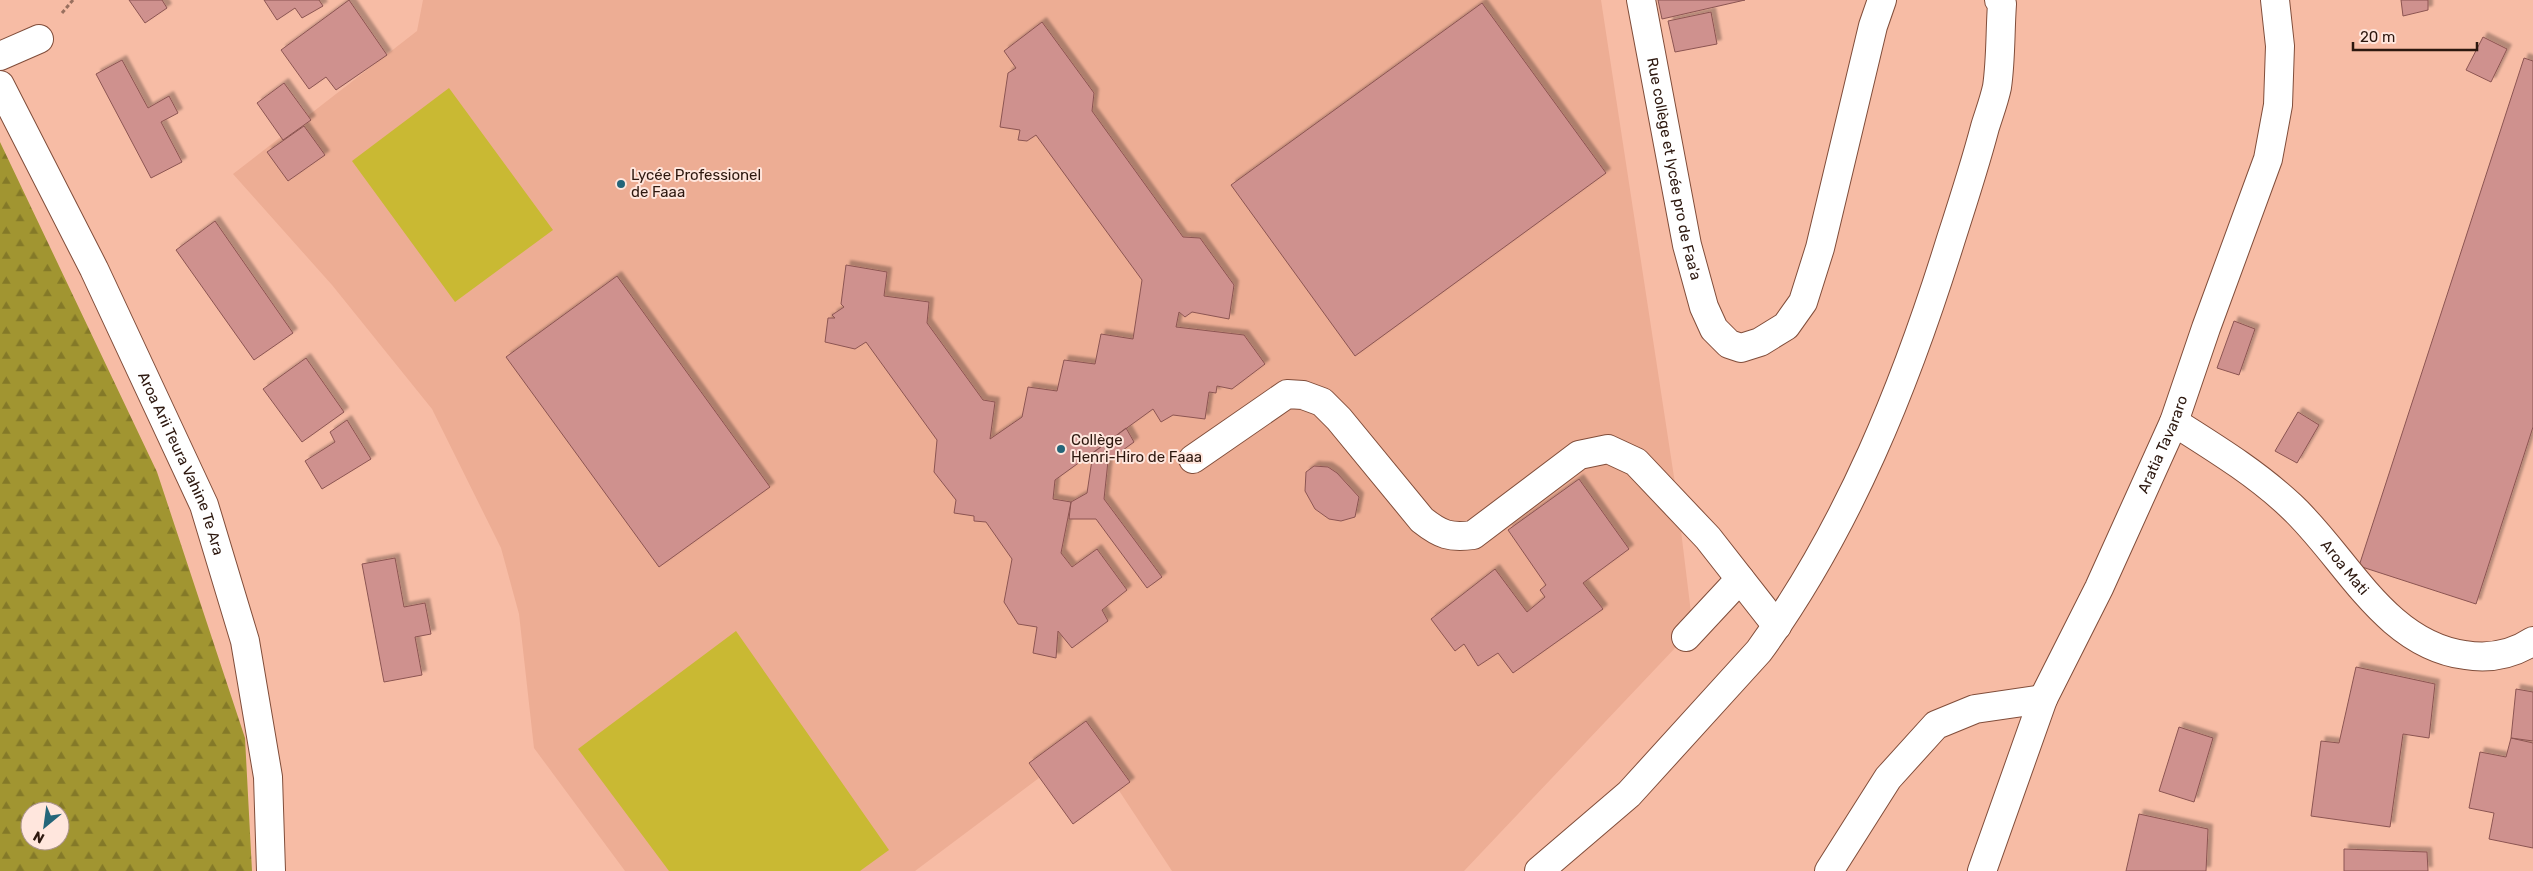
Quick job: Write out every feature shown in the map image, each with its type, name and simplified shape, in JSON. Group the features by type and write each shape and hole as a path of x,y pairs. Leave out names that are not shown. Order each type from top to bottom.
{"street":[{"name":"Rue collège et lycée pro de Faa'a","path":"1641,0 1687,245 1704,306 1714,329 1729,344 1742,348 1760,342 1786,326 1803,302 1820,248 1873,26 1882,0"},
{"path":"1539,871 1629,794 1759,651 1777,626 1850,501 1894,404 1929,308 1997,88 2001,13 1999,0"},
{"name":"Aratia Tavararo","path":"1982,871 2043,700 2099,588 2174,422 2206,328 2268,159 2278,105 2280,46 2275,0"},
{"path":"0,56 39,39"},
{"name":"Aroa Arii Teura Vahine Te Ara","path":"0,85 94,269 204,505 245,642 268,777 272,871"},
{"path":"1193,459 1287,394 1303,395 1322,402 1340,419 1422,520 1438,533 1458,537 1474,535 1579,455 1608,449 1636,462 1708,538 1777,626"},
{"name":"Aroa Mati","path":"2174,422 2244,467 2292,506 2382,611 2412,636 2446,653 2484,658 2517,652 2533,641"},
{"path":"1686,638 1740,579"},
{"path":"1829,871 1888,778 1936,725 1975,709 2043,700"}],"shaded area":[{"name":"Collège Henri-Hiro de Faaa","path":"423,0 1601,0 1676,490 1693,629 1464,871 1172,871 1087,742 915,871 625,871 534,748 519,614 501,548 432,409 332,285 233,174 417,31"},
{"path":"449,88 553,230 455,302 352,161"},
{"path":"736,631 889,850 860,871 669,871 578,749"}],"green space":[{"path":"0,142 157,472 245,738 252,871 0,871"}],"building":[{"path":"129,0 162,0 167,8 145,23"},
{"path":"264,0 319,0 323,6 302,18 295,8 277,20"},
{"path":"349,0 387,55 336,90 326,77 309,89 281,50"},
{"path":"1658,0 1745,0 1662,19"},
{"path":"2401,0 2428,0 2428,10 2403,16"},
{"path":"1482,3 1606,173 1355,356 1231,185"},
{"path":"1711,12 1717,44 1675,52 1668,21"},
{"path":"1042,22 1094,93 1092,111 1183,237 1200,238 1234,285 1229,319 1192,312 1185,317 1179,312 1176,327 1244,335 1265,364 1232,389 1217,386 1216,393 1209,392 1205,419 1173,415 1161,422 1153,409 1055,480 1053,499 1071,502 1061,553 1072,567 1097,549 1127,590 1102,610 1108,621 1072,648 1058,631 1056,658 1033,653 1037,627 1018,624 1004,602 1012,559 986,522 974,521 974,516 954,513 956,500 934,472 937,440 866,342 855,349 825,342 828,318 835,318 832,315 844,307 841,304 846,265 887,272 884,296 929,302 927,323 983,400 995,402 990,439 1022,417 1028,387 1057,391 1064,360 1095,364 1101,334 1133,339 1142,280 1036,135 1027,141 1018,140 1020,130 1000,127 1008,73 1016,68 1004,51"},
{"path":"2483,37 2507,49 2491,82 2466,70"},
{"path":"2524,58 2533,61 2533,427 2476,604 2359,566"},
{"path":"122,60 148,108 169,96 178,113 161,122 182,162 151,178 96,74"},
{"path":"284,83 311,120 283,140 257,103"},
{"path":"304,126 325,155 288,181 267,152"},
{"path":"215,221 293,333 254,360 176,250"},
{"path":"617,276 770,487 659,567 506,357"},
{"path":"2234,321 2255,329 2239,375 2217,368"},
{"path":"306,358 344,412 302,442 263,389"},
{"path":"2298,412 2319,425 2297,463 2275,451"},
{"path":"347,420 371,459 322,489 305,461 335,442 330,432"},
{"path":"1126,428 1134,442 1108,461 1104,499 1162,577 1147,588 1096,519 1069,519 1071,502 1087,493 1093,453"},
{"path":"1314,466 1328,467 1337,473 1359,497 1355,517 1341,521 1329,519 1315,509 1305,491 1306,472"},
{"path":"1579,479 1629,549 1583,583 1603,609 1513,673 1498,653 1478,666 1464,644 1455,651 1431,619 1495,569 1527,612 1545,597 1540,590 1546,585 1508,530"},
{"path":"395,558 404,607 425,603 431,634 415,637 422,675 384,682 362,564"},
{"path":"2356,667 2435,684 2429,738 2403,734 2390,827 2311,816 2321,741 2339,743"},
{"path":"2516,689 2533,692 2533,741 2511,738"},
{"path":"1086,721 1130,782 1073,824 1029,763"},
{"path":"2179,727 2213,738 2194,802 2159,791"},
{"path":"2511,738 2533,743 2533,848 2489,839 2494,813 2469,808 2480,752 2506,757"},
{"path":"2139,814 2208,829 2206,871 2126,871"},
{"path":"2344,849 2427,852 2428,871 2344,871"}],"place":[{"name":"Lycée Professionel de Faaa","path":"621,184"},
{"name":"Collège Henri-Hiro de Faaa","path":"1061,449"}]}
